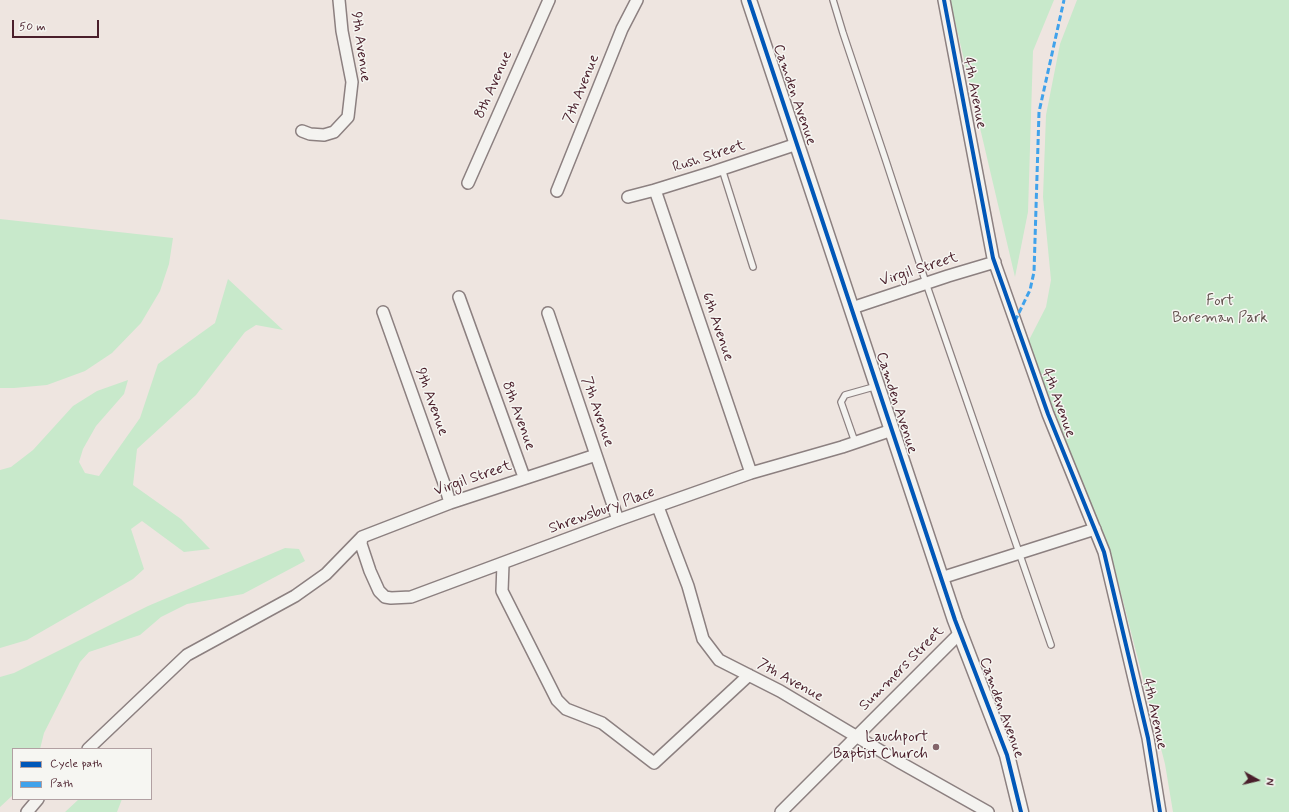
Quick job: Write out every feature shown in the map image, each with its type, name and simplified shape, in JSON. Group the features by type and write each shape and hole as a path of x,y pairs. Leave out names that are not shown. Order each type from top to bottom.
{"street":[{"name":"9th Avenue","path":"302,131 310,134 324,135 334,132 348,117 352,82 342,31 339,0"},
{"name":"8th Avenue","path":"468,183 549,0"},
{"name":"7th Avenue","path":"557,192 622,29 637,0"},
{"name":"Camden Avenue","path":"749,0 941,578 960,633 1007,755 1020,812"},
{"name":"4th Avenue","path":"944,0 995,262 1048,414 1104,552 1148,738 1160,812"},
{"name":"Rush Street","path":"628,197 722,169 797,144"},
{"name":"6th Avenue","path":"655,190 751,473"},
{"name":"Virgil Street","path":"852,308 995,262"},
{"name":"8th Avenue","path":"459,297 524,477"},
{"name":"9th Avenue","path":"383,312 450,503"},
{"name":"7th Avenue","path":"548,313 618,520"},
{"name":"Shrewsbury Place","path":"362,537 361,544 370,571 379,590 385,597 410,597 503,564 618,520 751,473 892,430"},
{"name":"Virgil Street","path":"362,537 450,503 524,477 596,455"},
{"name":"7th Avenue","path":"658,507 688,586 703,639 719,660 780,691 901,763 988,812"},
{"path":"941,578 1095,529"},
{"path":"89,748 187,655 295,596 326,574 362,537"},
{"path":"503,564 502,592 557,700 566,709 602,723 654,763 748,675"},
{"name":"Summers Street","path":"781,812 960,633"},
{"path":"27,812 37,800"}],"lane":[{"path":"833,0 842,32 926,283 1051,645"},
{"path":"722,169 753,267"},
{"path":"855,442 842,402 844,395 878,385"}],"green space":[{"path":"950,0 1054,0 1033,51 1028,212 1015,277"},
{"name":"Fort Boreman Park","path":"1077,0 1289,0 1289,812 1173,812 1165,764 1114,566 1028,342 1046,307 1051,280 1043,197 1046,115 1060,44"},
{"path":"0,219 173,238 169,264 160,291 141,323 112,353 85,371 47,385 0,388"},
{"path":"228,279 283,330 256,325 245,332 196,395 137,449 133,485 181,519 210,549 184,552 142,521 131,529 144,569 133,579 27,640 0,648 0,470 11,467 33,450 73,406 97,391 128,380 124,394 96,426 83,449 79,462 85,473 99,476 140,418 158,364 215,323"},
{"path":"285,548 299,549 305,561 243,594 187,604 161,617 140,635 89,652 80,662 44,733 40,748 12,748 12,796 0,807 0,677 14,673 148,606"},
{"path":"78,800 122,800 117,812 65,812"}],"marked path":[{"path":"1015,321 1030,290 1034,272 1039,112 1064,0"}],"cycle path":[{"path":"749,0 955,620 1007,755 1021,812"},
{"path":"944,0 993,258 1048,414 1104,552 1148,738 1160,812"}],"place":[{"name":"Lauchport Baptist Church","path":"936,747"}]}
